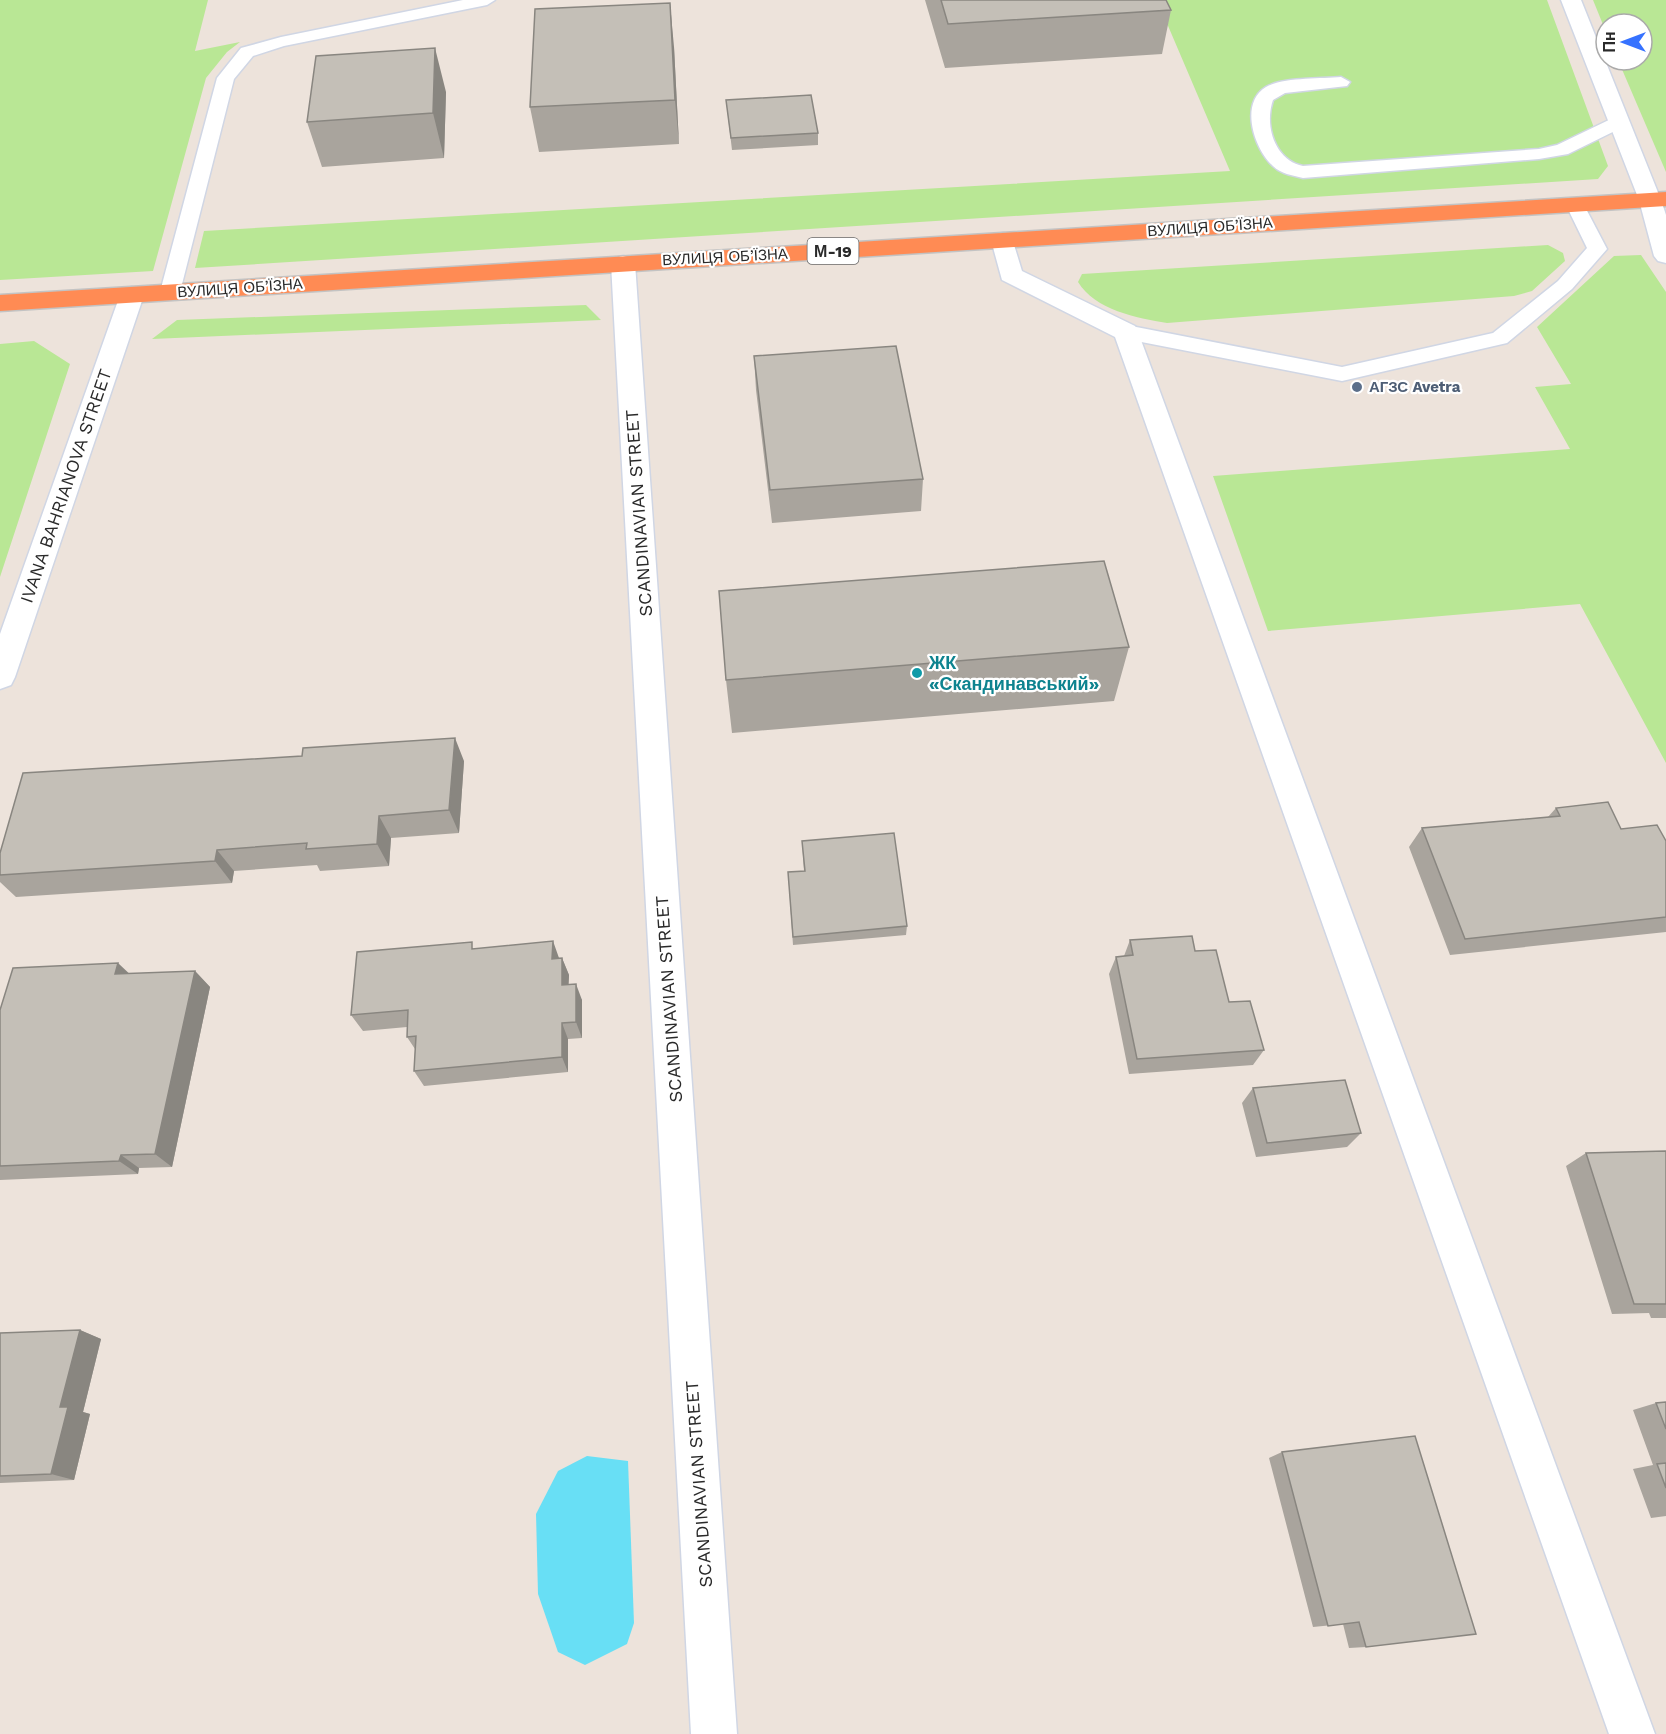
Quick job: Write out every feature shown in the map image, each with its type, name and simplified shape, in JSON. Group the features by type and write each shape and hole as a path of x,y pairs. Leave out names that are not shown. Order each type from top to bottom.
{"highway":[{"name":"ВУЛИЦЯ ОБ’ЇЗНА","path":"0,303 1658,200"}],"street":[{"path":"1571,0 1619,122 1658,200 1666,256"},
{"path":"1004,240 1011,275 1126,332 1632,1734"},
{"name":"SCANDINAVIAN STREET","path":"623,263 714,1734"},
{"name":"IVANA BAHRIANOVA STREET","path":"0,676 132,295"}],"lane":[{"path":"170,292 226,78 247,52 280,42 487,0"},
{"path":"1341,82 1273,91 1261,103 1259,119 1271,153 1284,167 1303,172 1539,154 1562,150 1619,122"},
{"path":"1126,332 1342,374 1500,338 1565,285 1597,249 1575,205"}],"green space":[{"path":"0,0 208,0 195,51 240,42 227,52 206,78 153,271 0,280"},
{"path":"1157,0 1547,0 1608,166 1598,179 195,268 204,231 1230,171"},
{"path":"1593,0 1666,0 1666,172 1623,72 1654,72 1654,12 1598,12"},
{"path":"1548,245 1563,253 1565,261 1532,291 1514,296 1167,323 1130,315 1106,306 1085,292 1078,282 1082,274"},
{"path":"1641,255 1666,292 1666,763 1580,604 1268,631 1213,476 1570,449 1535,387 1571,384 1537,327 1614,256"},
{"path":"586,305 601,320 152,339 177,320"},
{"path":"34,341 70,364 0,577 0,344"}],"water":[{"path":"587,1456 628,1461 634,1623 627,1644 585,1665 558,1652 538,1594 536,1514 558,1471"}],"building":[{"path":"941,0 1166,0 1171,10 948,24"},
{"path":"670,3 675,100 530,107 535,9"},
{"path":"435,48 433,113 307,122 316,56"},
{"path":"811,95 818,133 731,138 726,100"},
{"path":"896,346 923,479 770,490 754,356"},
{"path":"1104,561 1129,647 726,680 719,591"},
{"path":"455,738 449,810 379,816 377,844 306,849 307,843 217,850 215,861 0,875 0,853 23,773 302,756 303,748"},
{"path":"1608,802 1621,829 1657,825 1666,841 1666,917 1465,939 1422,828 1560,816 1556,808"},
{"path":"894,833 907,926 793,937 788,872 805,871 802,841"},
{"path":"1192,936 1195,951 1216,950 1229,1002 1250,1001 1264,1050 1137,1059 1116,957 1133,955 1130,940"},
{"path":"553,941 552,959 562,958 562,985 576,984 576,1022 562,1023 562,1057 414,1071 416,1036 407,1037 408,1010 351,1015 357,952 472,942 472,949"},
{"path":"118,963 115,974 195,971 155,1154 121,1155 119,1161 0,1166 0,1010 13,968"},
{"path":"1345,1080 1361,1133 1267,1143 1253,1088"},
{"path":"1666,1151 1666,1304 1634,1304 1586,1153"},
{"path":"80,1330 60,1407 68,1407 51,1474 0,1476 0,1333"},
{"path":"1666,1402 1666,1429 1656,1403"},
{"path":"1415,1436 1476,1634 1366,1647 1359,1622 1328,1626 1282,1452"},
{"path":"1666,1463 1666,1488 1657,1464"}],"place":[{"name":"АГЗС Avetra","path":"1357,387"},
{"name":"ЖК «Скандинавський»","path":"917,673"}]}
